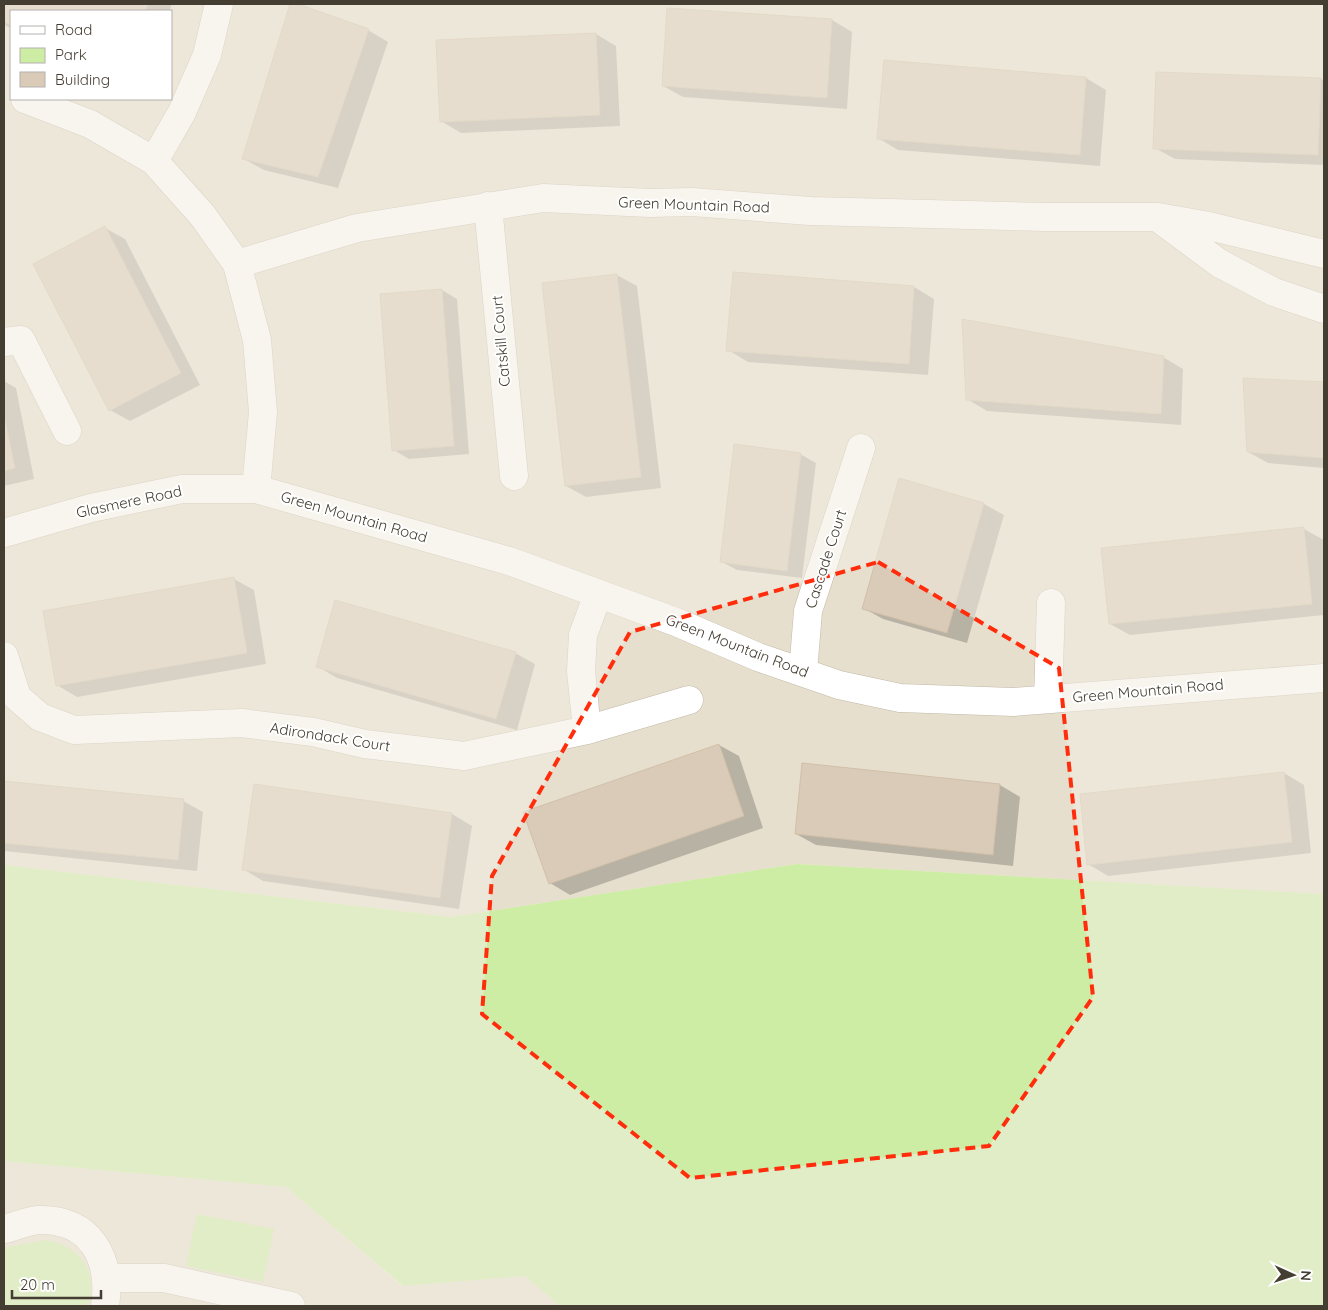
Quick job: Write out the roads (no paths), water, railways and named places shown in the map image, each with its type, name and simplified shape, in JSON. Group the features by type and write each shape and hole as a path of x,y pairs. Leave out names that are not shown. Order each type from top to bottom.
{"street":[{"path":"154,161 182,112 207,55 219,4"},
{"path":"28,100 90,124 154,161 203,216 237,264 257,340 263,412 256,489"},
{"name":"Green Mountain Road","path":"237,264 357,228 543,198 650,203 692,202 810,211 1045,217 1158,217 1209,226 1324,254"},
{"name":"Catskill Court","path":"488,206 514,476"},
{"path":"1158,217 1219,263 1274,292 1324,309"},
{"path":"4,342 21,340 66,431"},
{"name":"Cascade Court","path":"803,672 808,611 861,448"},
{"name":"Green Mountain Road","path":"256,489 509,561 676,622 758,657 839,685 900,698 1013,702 1324,678"},
{"name":"Glasmere Road","path":"4,534 91,508 182,490 256,489"},
{"path":"587,730 581,671 584,635 598,594"},
{"path":"1048,700 1051,604"},
{"name":"Adirondack Court","path":"4,656 16,697 40,717 74,730 242,723 313,732 365,744 464,756 587,730 689,700"},
{"path":"4,1229 38,1220 69,1225 90,1238 105,1262 108,1286 105,1306"},
{"path":"107,1278 164,1278 291,1306"}]}
